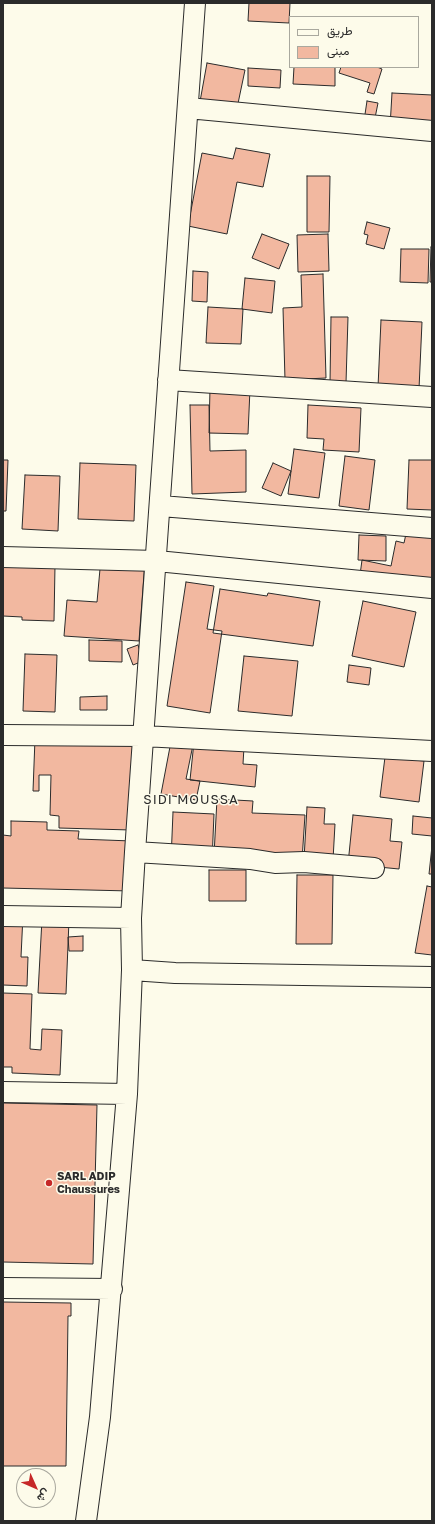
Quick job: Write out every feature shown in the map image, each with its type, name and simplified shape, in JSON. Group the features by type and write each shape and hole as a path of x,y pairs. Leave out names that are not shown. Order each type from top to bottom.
{"street":[{"path":"86,1521 100,1417 112,1289 127,1094 132,970 131,918 135,852 161,506 168,380 195,3"},
{"path":"188,108 432,130"},
{"path":"168,380 432,397"},
{"path":"161,506 432,528"},
{"path":"3,557 157,561 432,588"},
{"path":"3,735 143,736 432,750"},
{"path":"135,852 250,859 275,863 304,862 374,868"},
{"path":"3,916 131,918"},
{"path":"132,970 174,973 432,977"},
{"path":"3,1092 127,1094"},
{"path":"3,1288 112,1289"}],"building":[{"path":"249,3 290,3 289,23 248,21"},
{"path":"207,63 245,70 236,113 199,107"},
{"path":"248,68 281,70 280,88 248,86"},
{"path":"294,68 335,68 335,86 293,84"},
{"path":"341,68 382,69 374,94 367,92 370,83 339,73"},
{"path":"392,93 432,95 432,129 390,127"},
{"path":"367,101 378,103 374,123 364,121"},
{"path":"236,148 270,154 263,187 237,182 227,234 188,226 202,153 233,159"},
{"path":"307,176 330,176 329,232 307,232"},
{"path":"367,222 390,228 384,249 366,244 368,235 364,234"},
{"path":"262,234 289,244 279,269 252,258"},
{"path":"328,234 329,271 298,272 297,235"},
{"path":"431,247 432,282 430,282"},
{"path":"401,249 429,249 428,283 400,282"},
{"path":"193,271 208,272 207,302 192,301"},
{"path":"323,274 326,378 285,380 283,308 302,307 301,275"},
{"path":"245,278 275,281 272,313 242,309"},
{"path":"208,307 243,309 241,344 206,343"},
{"path":"331,317 348,317 346,383 330,383"},
{"path":"381,320 422,322 419,389 378,387"},
{"path":"210,388 250,389 248,434 209,433"},
{"path":"190,405 209,405 210,451 246,450 246,492 192,494"},
{"path":"308,405 361,408 359,452 323,450 324,439 307,438"},
{"path":"294,449 325,453 319,498 288,494"},
{"path":"345,456 375,460 369,510 339,506"},
{"path":"3,460 8,460 6,511 3,511"},
{"path":"409,460 432,460 432,510 407,509"},
{"path":"80,463 136,465 134,521 78,519"},
{"path":"273,463 291,471 281,496 262,488"},
{"path":"25,475 60,476 58,531 22,529"},
{"path":"409,520 432,524 432,588 360,575 362,560 391,566 396,541 404,543"},
{"path":"359,535 386,536 386,561 358,560"},
{"path":"101,558 145,561 139,641 64,636 67,600 97,602"},
{"path":"3,565 55,566 54,621 22,620 22,617 3,616"},
{"path":"186,582 214,586 207,629 222,631 210,713 167,706"},
{"path":"220,589 267,596 268,593 320,601 313,646 213,633"},
{"path":"363,601 416,612 404,667 352,656"},
{"path":"89,640 122,641 122,662 89,661"},
{"path":"138,645 143,661 133,665 127,649"},
{"path":"25,654 57,655 55,712 23,711"},
{"path":"244,656 298,661 292,716 238,711"},
{"path":"349,665 371,668 369,685 347,682"},
{"path":"107,696 107,710 80,710 80,697"},
{"path":"173,731 195,735 186,779 200,781 196,800 161,794"},
{"path":"35,739 135,742 131,830 59,828 59,816 50,815 51,775 39,775 39,791 33,791"},
{"path":"194,742 244,747 243,764 257,765 255,787 190,780"},
{"path":"385,757 424,761 419,802 380,797"},
{"path":"217,799 253,801 252,813 305,815 302,860 214,855"},
{"path":"307,807 325,808 324,824 335,824 333,860 304,859"},
{"path":"173,812 214,814 212,861 171,860"},
{"path":"353,815 392,819 390,841 402,842 399,869 348,864"},
{"path":"413,816 432,818 432,836 412,834"},
{"path":"11,821 47,822 47,830 79,831 78,839 132,841 131,891 3,888 3,835 11,836"},
{"path":"432,846 432,874 429,874"},
{"path":"209,870 246,870 246,901 209,901"},
{"path":"297,875 333,875 332,944 296,944"},
{"path":"427,886 432,887 432,955 415,953"},
{"path":"3,914 23,915 21,957 28,957 27,986 3,985"},
{"path":"42,919 69,920 66,994 38,993"},
{"path":"83,936 83,951 69,951 68,937"},
{"path":"3,993 32,994 30,1049 41,1050 42,1029 62,1030 60,1075 12,1073 12,1067 3,1067"},
{"name":"SARL ADIP Chaussures","path":"3,1103 97,1105 93,1264 3,1262"},
{"path":"3,1302 71,1303 71,1316 68,1316 66,1466 3,1466"}],"place":[{"name":"SARL ADIP Chaussures","path":"49,1183"}],"district":[{"name":"SIDI MOUSSA","path":"191,800"}]}
